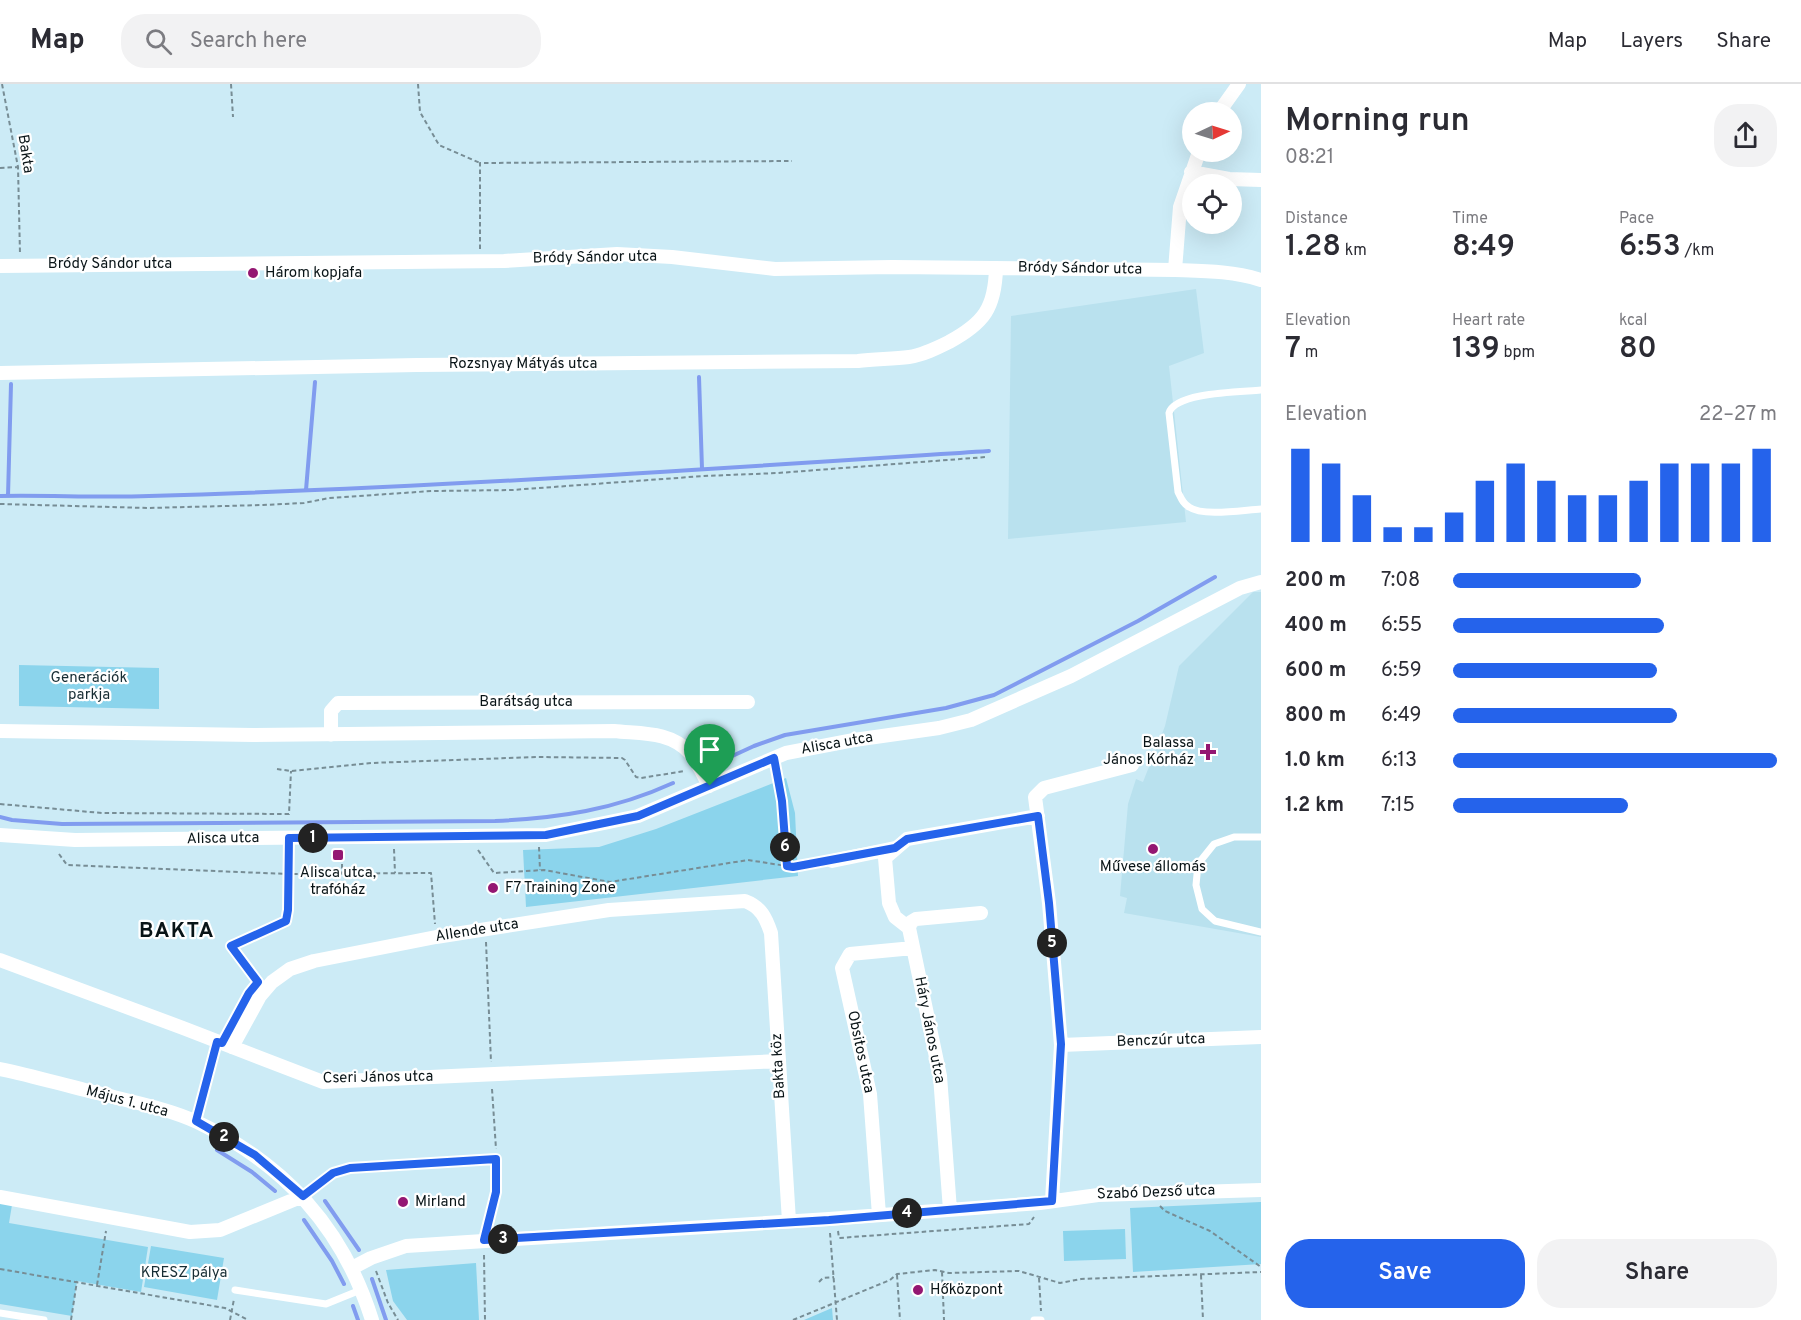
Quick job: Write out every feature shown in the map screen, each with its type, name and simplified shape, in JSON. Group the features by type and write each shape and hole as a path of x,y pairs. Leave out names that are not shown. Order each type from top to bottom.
{"street":[{"path":"1226,102 1239,84"},
{"path":"1175,270 1180,207 1195,162"},
{"path":"1191,172 1229,179 1261,180"},
{"name":"Bródy Sándor utca","path":"0,266 504,261 573,255 640,255 775,269 1175,270 1246,275 1261,280"},
{"name":"Rozsnyay Mátyás utca","path":"0,373 417,365 858,361 911,357 941,346 976,326 987,309 995,287 996,268"},
{"name":"Alisca utca","path":"0,835 98,840 546,835 638,816 786,753 854,740 939,728 971,720 1071,676 1240,588 1261,582"},
{"name":"Barátság utca","path":"331,735 331,711 338,703 748,702"},
{"name":"Barátság utca","path":"0,731 331,735 614,731 663,735 677,741 691,754 710,786"},
{"path":"1052,1201 1061,1044 1049,903 1035,797 1044,788 1132,765"},
{"path":"981,913 916,919 911,922 909,928 895,917 889,903 885,858 907,839 1038,816"},
{"path":"832,861 895,848"},
{"name":"Allende utca","path":"232,1047 260,996 272,982 291,969 327,957 436,937 609,910 737,901 755,905 762,912"},
{"name":"Bakta köz","path":"762,912 771,933 789,1221"},
{"name":"Háry János utca","path":"909,928 940,1076 950,1210"},
{"name":"Obsitos utca","path":"879,1215 870,1094 842,968 850,954 913,948"},
{"name":"Cseri János utca","path":"0,960 322,1082 778,1061"},
{"name":"Benczúr utca","path":"1061,1044 1261,1037"},
{"name":"Május 1. utca","path":"0,1068 157,1108 196,1121 255,1155 303,1196 327,1225 363,1290 372,1320"},
{"name":"Szabó Dezső utca","path":"352,1268 371,1258 406,1246 950,1210 1098,1195 1261,1190"},
{"path":"0,1197 190,1232 220,1230 303,1196"}],"lane":[{"path":"1261,390 1201,396 1179,401 1170,408 1169,413 1178,492 1183,503 1191,509 1202,512 1261,509"},
{"path":"1261,837 1234,837 1215,844 1198,864 1196,885 1202,909 1215,921 1261,932"},
{"path":"303,1196 333,1173 350,1168 496,1159"},
{"path":"235,1290 326,1304 363,1290"},
{"path":"0,1313 44,1320"},
{"path":"1034,1320 1041,1320"}],"path":[{"name":"Bakta","path":"2,84 18,167 21,265"},
{"path":"231,84 233,117"},
{"path":"418,84 420,112 439,144 480,164 792,160"},
{"path":"480,164 480,260"},
{"path":"0,168 18,167"},
{"path":"0,504 148,508 263,506 304,503 329,498 432,491 512,490 986,458"},
{"path":"276,769 291,771 371,763 622,758 636,777 641,778 700,770"},
{"path":"774,758 782,801 787,866"},
{"path":"0,804 102,813 289,815 291,771"},
{"path":"342,837 342,873"},
{"path":"394,837 395,873"},
{"path":"468,837 494,873 540,870 610,882 748,860 793,867 832,861"},
{"path":"258,982 231,946 286,921 289,838"},
{"path":"50,839 67,865 288,874 431,873 436,937"},
{"path":"540,864 540,870"},
{"path":"485,930 496,1159 496,1192 484,1240 485,1320"},
{"path":"196,1121 217,1042"},
{"path":"1148,1192 1165,1211 1210,1231 1261,1267"},
{"path":"830,1229 837,1320"},
{"path":"97,1285 105,1240"},
{"path":"371,1258 388,1303 398,1320"},
{"path":"0,1269 225,1308 248,1320"},
{"path":"793,1320 890,1280 897,1274 935,1270 942,1272 1019,1271 1060,1283 1081,1279 1261,1272"},
{"path":"942,1272 944,1320"},
{"path":"897,1274 900,1320"},
{"path":"1201,1274 1203,1320"},
{"path":"819,1282 823,1278 834,1277"},
{"path":"1040,1278 1041,1320"},
{"path":"71,1320 77,1281"},
{"path":"230,1320 235,1290"}],"shaded area":[{"path":"1196,289 1204,353 1169,366 1186,522 1008,539 1011,316"},
{"name":"Balassa János Kórház","path":"1253,592 1261,592 1261,937 1124,913 1127,898 1120,896 1128,804 1136,779 1143,782 1165,726 1179,666"}],"green space":[{"name":"Generációk parkja","path":"19,665 159,668 159,709 19,706"},
{"path":"786,778 795,813 798,876 526,907 523,850 599,847 656,829"},
{"path":"0,1198 13,1199 9,1223 148,1247 141,1292 77,1281 72,1316 0,1304"},
{"path":"1261,1202 1261,1264 1133,1272 1130,1208"},
{"path":"1125,1229 1126,1259 1064,1261 1063,1231"},
{"name":"KRESZ pálya","path":"151,1246 224,1258 217,1300 144,1287"},
{"path":"476,1263 479,1320 407,1320 393,1301 386,1270"},
{"path":"832,1308 833,1320 804,1320"}],"waterway":[{"path":"699,377 702,469"},
{"path":"306,490 315,382"},
{"path":"8,496 11,384"},
{"path":"0,496 131,497 254,493 569,477 989,451"},
{"path":"717,763 785,735 946,708 994,695 1138,621 1215,577"},
{"path":"0,817 62,824 495,821 542,818 586,811 629,800 673,783"},
{"path":"217,1150 252,1172 275,1191"},
{"path":"325,1201 359,1250"},
{"path":"304,1220 332,1261 344,1284"},
{"path":"372,1279 386,1320"},
{"path":"353,1306 358,1320"}],"place":[{"name":"Három kopjafa","path":"253,273"},
{"name":"Balassa János Kórház","path":"1208,752"},
{"name":"Művese állomás","path":"1153,849"},
{"name":"Alisca utca, trafóház","path":"338,855"},
{"name":"F7 Training Zone","path":"493,888"},
{"name":"Mirland","path":"403,1202"},
{"name":"Hőközpont","path":"918,1290"}],"district":[{"name":"BAKTA","path":"177,931"}],"route":[{"path":"774,758 782,801 787,866 793,867 895,848 907,839 1038,816 1049,903 1061,1044 1052,1201 829,1220 484,1240 494,1206 498,1174 496,1159 350,1168 333,1173 303,1196 255,1155 196,1121 217,1042 222,1043 249,993 258,982 231,946 286,921 289,838 546,835 638,816 710,786 774,758"}]}
